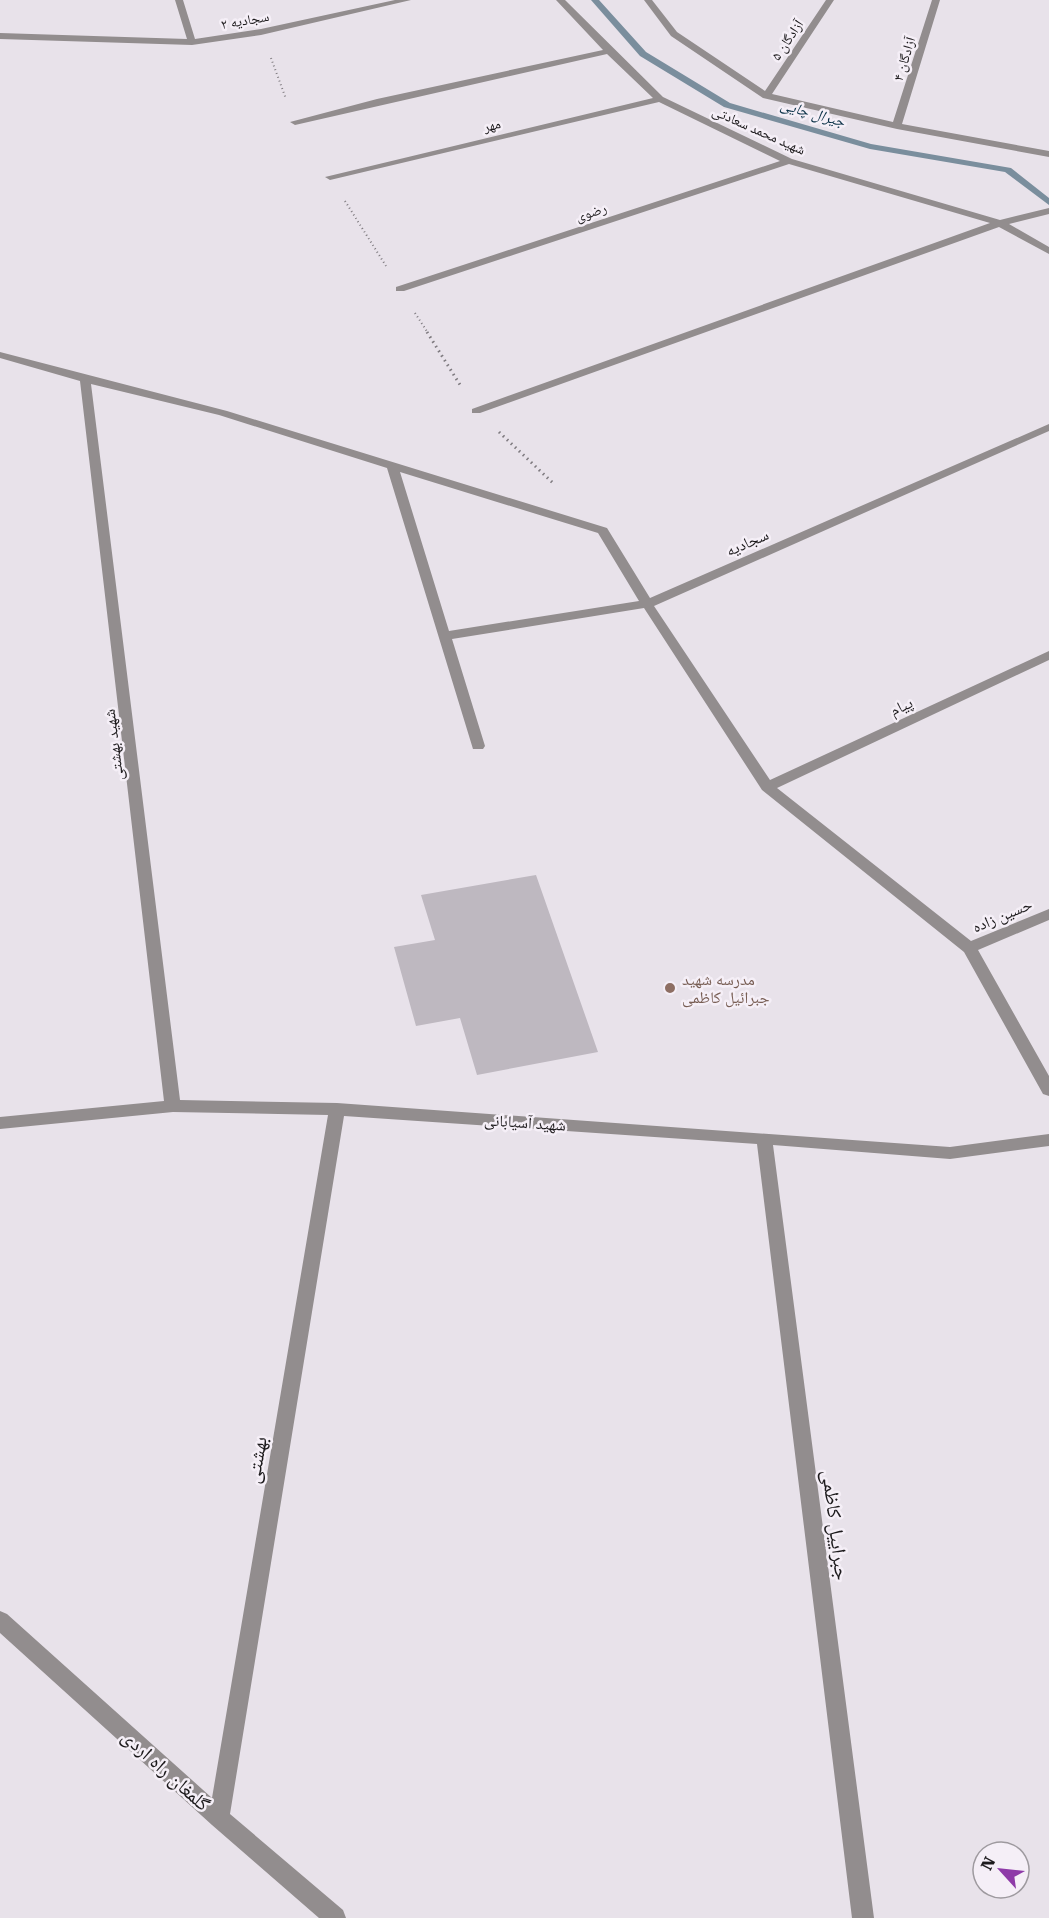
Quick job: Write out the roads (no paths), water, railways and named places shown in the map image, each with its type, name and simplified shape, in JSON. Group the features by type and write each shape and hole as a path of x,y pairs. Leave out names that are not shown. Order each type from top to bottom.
{"street":[{"path":"179,0 192,42"},
{"name":"سجادیه ۲","path":"0,36 192,42 261,32 407,0"},
{"name":"شهید محمد سعادتی","path":"561,0 609,51 660,99 789,161 1000,223 1049,251"},
{"path":"648,0 674,34 766,96 897,126 1049,154"},
{"name":"آزادگان ۵","path":"766,96 830,0"},
{"name":"آزادگان ۴","path":"897,126 936,0"},
{"path":"295,122 609,51"},
{"name":"مهر","path":"330,177 660,99"},
{"name":"رضوی","path":"400,289 789,161"},
{"path":"476,411 1000,223 1049,211"},
{"path":"0,355 85,380 223,413 603,531 647,604 767,787 969,948 1049,1090"},
{"name":"شهید بهشتی","path":"85,380 173,1106"},
{"name":"سجادیه","path":"444,636 647,604 1049,427"},
{"path":"393,467 478,746"},
{"name":"پیام","path":"767,787 1049,655"},
{"name":"حسین زاده","path":"969,948 1049,914"},
{"name":"شهید آسیابانی","path":"0,1123 173,1106 337,1109 950,1153 1049,1140"},
{"name":"بهشتی","path":"219,1818 337,1109"},
{"name":"جبراییل کاظمی","path":"764,1138 863,1918"},
{"name":"گلمغان راه اردی","path":"0,1620 219,1818 334,1918"}],"waterway":[{"name":"جیرال چایی","path":"595,0 643,54 727,105 870,146 1008,170 1049,202"}],"place":[{"name":"مدرسه شهید جبرائیل کاظمی","path":"670,988"}]}
